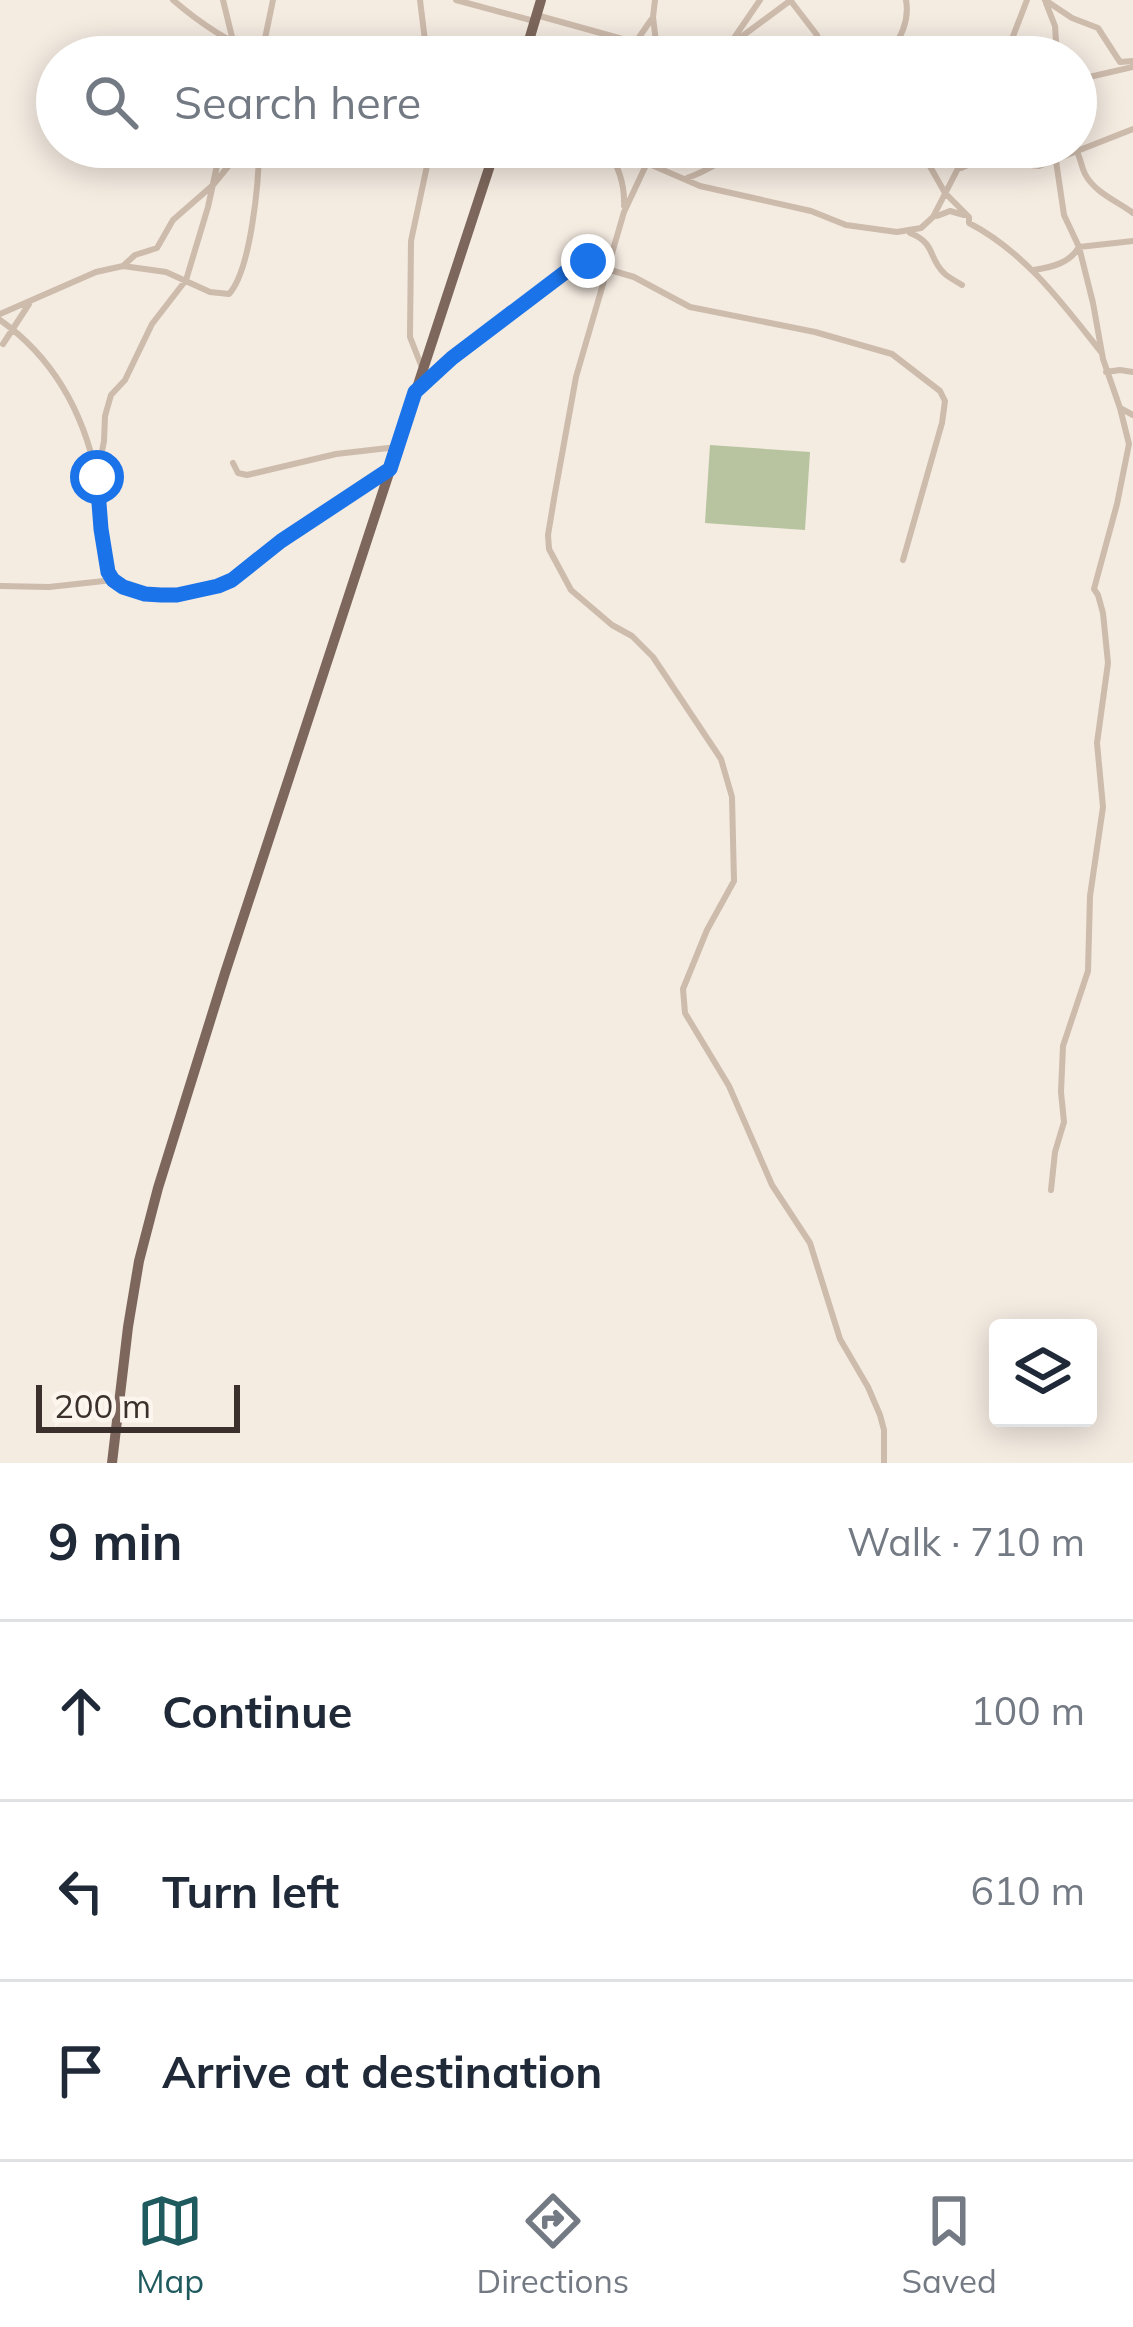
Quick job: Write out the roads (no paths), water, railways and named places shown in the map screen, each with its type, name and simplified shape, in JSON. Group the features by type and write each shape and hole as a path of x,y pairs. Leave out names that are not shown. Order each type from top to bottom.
{"main road":[{"path":"530,36 541,0"},
{"path":"112,1463 128,1328 158,1187 489,168"}],"street":[{"path":"173,0 225,36"},
{"path":"223,0 232,36"},
{"path":"263,36 273,0"},
{"path":"420,0 425,36"},
{"path":"456,0 607,36"},
{"path":"655,0 655,36"},
{"path":"737,36 760,0"},
{"path":"745,36 790,0 817,36"},
{"path":"901,36 906,0"},
{"path":"1013,36 1028,0"},
{"path":"1055,36 1045,0 1098,28 1120,62 1133,64"},
{"path":"640,36 653,17"},
{"path":"1097,74 1133,64"},
{"path":"1097,142 1133,129"},
{"path":"97,477 111,395 125,380 152,324 186,280 217,168"},
{"path":"123,266 135,255 157,248 173,220 227,168"},
{"path":"257,168 252,221 236,287 230,294 211,292 166,272 123,266 96,272 0,317 24,338 77,411 97,477 108,572 123,587 145,594 177,595 218,586 390,469"},
{"path":"422,368 410,337 411,241 427,168"},
{"path":"619,168 625,188 624,212"},
{"path":"645,168 624,212 576,377 549,549 571,590 653,657 721,759 732,797 734,881 683,989 686,1013 729,1086 772,1185 810,1243 840,1339 880,1415 884,1463"},
{"path":"658,168 739,197 811,211 846,225 921,237 943,272 962,284"},
{"path":"683,179 708,168"},
{"path":"931,168 945,194 969,217 969,224 988,233 1034,270 1103,355"},
{"path":"1051,1190 1064,1122 1063,1046 1088,970 1090,896 1103,807 1097,743 1108,663 1103,613 1094,590 1128,454 1127,433 1106,371 1079,247 1064,214 1057,168"},
{"path":"1082,168 1108,197 1133,213"},
{"path":"933,217 958,169"},
{"path":"907,232 950,211 969,217"},
{"path":"1079,247 1133,241"},
{"path":"1034,270 1065,261 1079,247"},
{"path":"415,392 576,264 588,261 634,277 690,307 815,332 892,354 945,401 903,560"},
{"path":"1,345 30,301"},
{"path":"1,345 24,338"},
{"path":"1106,371 1133,372"},
{"path":"1120,408 1133,415"},
{"path":"1127,433 1133,442"},
{"path":"233,463 238,473 248,476 336,454 398,447"},
{"path":"0,586 113,580"}]}
